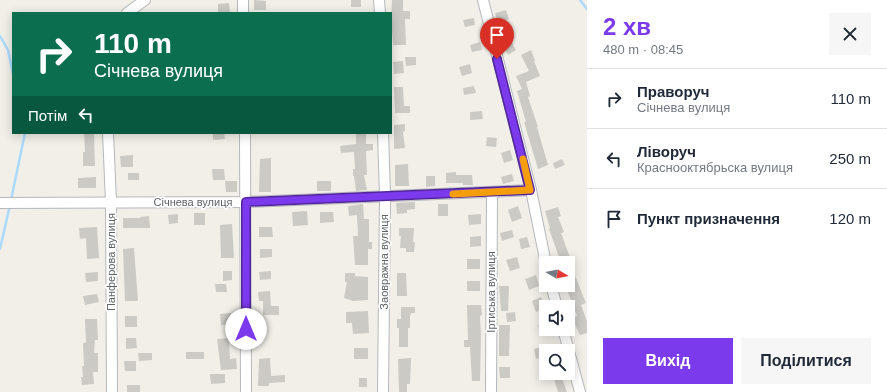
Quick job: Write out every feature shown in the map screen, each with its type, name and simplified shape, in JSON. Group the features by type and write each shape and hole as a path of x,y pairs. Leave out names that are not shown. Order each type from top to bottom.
{"street":[{"path":"128,12 145,0"},
{"path":"243,0 243,12"},
{"path":"379,0 380,12"},
{"path":"483,0 530,190 544,256"},
{"name":"Панферова вулиця","path":"108,134 111,202 112,392"},
{"path":"245,134 246,392"},
{"name":"Заовражна вулиця","path":"383,134 385,196 383,392"},
{"name":"Січнева вулиця","path":"0,203 246,202 530,190"},
{"name":"Іртиська вулиця","path":"491,392 492,192"},
{"path":"565,336 580,392"}],"building":[{"path":"254,0 266,1 266,10 254,10"},
{"path":"351,0 361,0 361,7 351,7"},
{"path":"392,0 403,0 403,11 410,11 410,19 405,19 406,45 393,45"},
{"path":"229,3 230,12 218,12 218,4"},
{"path":"506,10 509,19 498,23 495,13"},
{"path":"474,18 475,25 465,27 463,20"},
{"path":"511,29 514,37 510,39 516,50 508,55 504,47 506,46 501,34"},
{"path":"480,42 482,50 472,52 470,45"},
{"path":"531,50 540,76 526,82 530,96 528,97 548,165 538,169 524,122 526,122 517,91 522,89 516,76 529,71 521,55"},
{"path":"405,57 416,57 416,65 406,66"},
{"path":"403,61 404,73 394,74 393,62"},
{"path":"470,64 472,73 462,76 459,67"},
{"path":"474,86 476,93 464,95 463,88"},
{"path":"394,87 403,87 404,106 410,106 410,113 395,113"},
{"path":"482,111 483,119 470,120 470,112"},
{"path":"405,124 405,131 403,132 405,148 394,149 394,125"},
{"path":"84,134 94,134 95,166 83,166 83,152 85,152"},
{"path":"213,134 224,134 225,139 213,140"},
{"path":"356,134 366,134 366,144 373,144 373,150 366,151 367,175 364,175 367,190 356,191 353,176 353,169 355,169 354,152 341,153 340,146 356,144"},
{"path":"487,137 497,138 496,147 486,146"},
{"path":"510,150 513,160 504,163 501,153"},
{"path":"133,155 133,167 121,167 120,156"},
{"path":"271,158 271,192 259,192 260,159"},
{"path":"562,159 565,165 555,169 553,163"},
{"path":"408,164 409,186 395,186 395,165"},
{"path":"212,169 224,169 225,180 213,180"},
{"path":"456,172 456,175 472,175 473,185 463,185 463,183 446,183 446,173"},
{"path":"128,173 139,173 139,180 128,180"},
{"path":"512,174 514,181 503,184 501,177"},
{"path":"426,176 435,176 435,186 426,187"},
{"path":"96,177 96,188 78,188 78,178"},
{"path":"225,181 237,181 237,192 226,192"},
{"path":"317,181 331,181 331,191 317,191"},
{"path":"415,202 415,209 407,210 407,213 397,214 396,203"},
{"path":"363,204 364,219 369,219 369,242 372,242 372,249 368,249 368,265 355,265 353,236 358,236 357,215 349,216 348,206"},
{"path":"438,204 448,204 448,216 438,216"},
{"path":"518,206 522,218 512,222 508,210"},
{"path":"558,207 561,216 558,217 564,232 561,233 569,256 559,256 549,229 545,211"},
{"path":"307,211 308,225 293,226 292,212"},
{"path":"320,212 333,212 334,222 320,223"},
{"path":"194,213 205,213 205,225 194,225"},
{"path":"178,214 178,223 169,224 168,215"},
{"path":"481,214 481,224 469,225 468,215"},
{"path":"149,216 150,228 123,228 123,218 140,218"},
{"path":"232,224 234,258 221,258 220,225"},
{"path":"97,227 99,258 87,259 86,238 80,239 79,228"},
{"path":"259,227 272,227 273,237 259,237"},
{"path":"399,228 414,228 414,252 406,252 406,248 400,248 401,236 399,236"},
{"path":"512,230 514,237 502,241 500,233"},
{"path":"481,236 481,246 470,247 470,237"},
{"path":"527,237 530,247 521,249 519,239"},
{"path":"134,248 138,301 125,301 123,249"},
{"path":"260,249 272,249 272,257 260,258"},
{"path":"517,257 520,268 510,271 506,260"},
{"path":"467,259 480,259 480,269 467,269"},
{"path":"223,271 232,271 232,280 223,281"},
{"path":"271,271 271,279 260,280 259,272"},
{"path":"98,272 98,281 86,282 85,273"},
{"path":"345,273 355,273 355,276 368,277 368,300 353,301 344,298 347,282 345,282"},
{"path":"397,273 406,273 407,296 397,296"},
{"path":"536,275 539,286 529,290 525,279"},
{"path":"575,276 586,303 581,305 587,321 587,333 580,335 575,324 575,317 577,316 575,311 575,300 571,300 568,292 575,292"},
{"path":"467,281 480,281 480,291 467,291"},
{"path":"215,284 226,284 227,292 216,292"},
{"path":"499,286 509,286 508,311 501,311"},
{"path":"270,291 271,306 279,306 279,315 263,315 263,301 259,301 258,292"},
{"path":"97,294 99,302 85,305 83,296"},
{"path":"541,297 542,300 539,300 539,311 536,312 532,301"},
{"path":"467,305 481,305 480,381 472,381 470,347 464,347 464,340 468,340"},
{"path":"401,307 415,307 415,313 411,313 410,316 410,328 408,328 408,347 399,347 399,328 397,328 397,319 401,319"},
{"path":"368,311 369,333 353,334 352,323 346,323 346,312"},
{"path":"515,312 516,321 507,322 506,313"},
{"path":"231,313 232,324 221,325 220,314"},
{"path":"125,316 137,316 137,327 125,327"},
{"path":"85,319 97,319 98,340 95,340 94,353 98,353 98,372 93,372 94,384 82,385 82,366 84,366 83,343 86,343"},
{"path":"499,325 510,325 509,356 499,356"},
{"path":"126,338 136,338 137,348 126,349"},
{"path":"229,338 230,359 236,358 237,369 221,370 217,339"},
{"path":"539,347 539,358 536,359 534,349"},
{"path":"354,348 368,348 368,359 354,359"},
{"path":"186,352 204,352 204,359 186,359"},
{"path":"138,353 152,353 152,360 139,361"},
{"path":"270,358 271,376 285,375 285,382 269,383 269,386 258,386 259,359"},
{"path":"411,358 410,384 407,384 407,392 399,392 398,359"},
{"path":"124,361 136,361 136,371 125,371"},
{"path":"499,367 510,367 510,378 500,378"},
{"path":"210,374 225,374 225,383 211,384"},
{"path":"359,378 367,378 367,387 359,387"},
{"path":"554,380 563,380 567,392 558,392"},
{"path":"127,385 140,385 140,392 127,392"}],"waterway":[{"path":"580,0 587,9"},
{"path":"0,36 8,50 12,69"},
{"path":"11,200 25,134"},
{"path":"0,249 10,205"}],"slow traffic":[{"path":"453,194 530,190 523,159"}],"route":[{"path":"246,329 246,202 530,190 497,59"}]}
